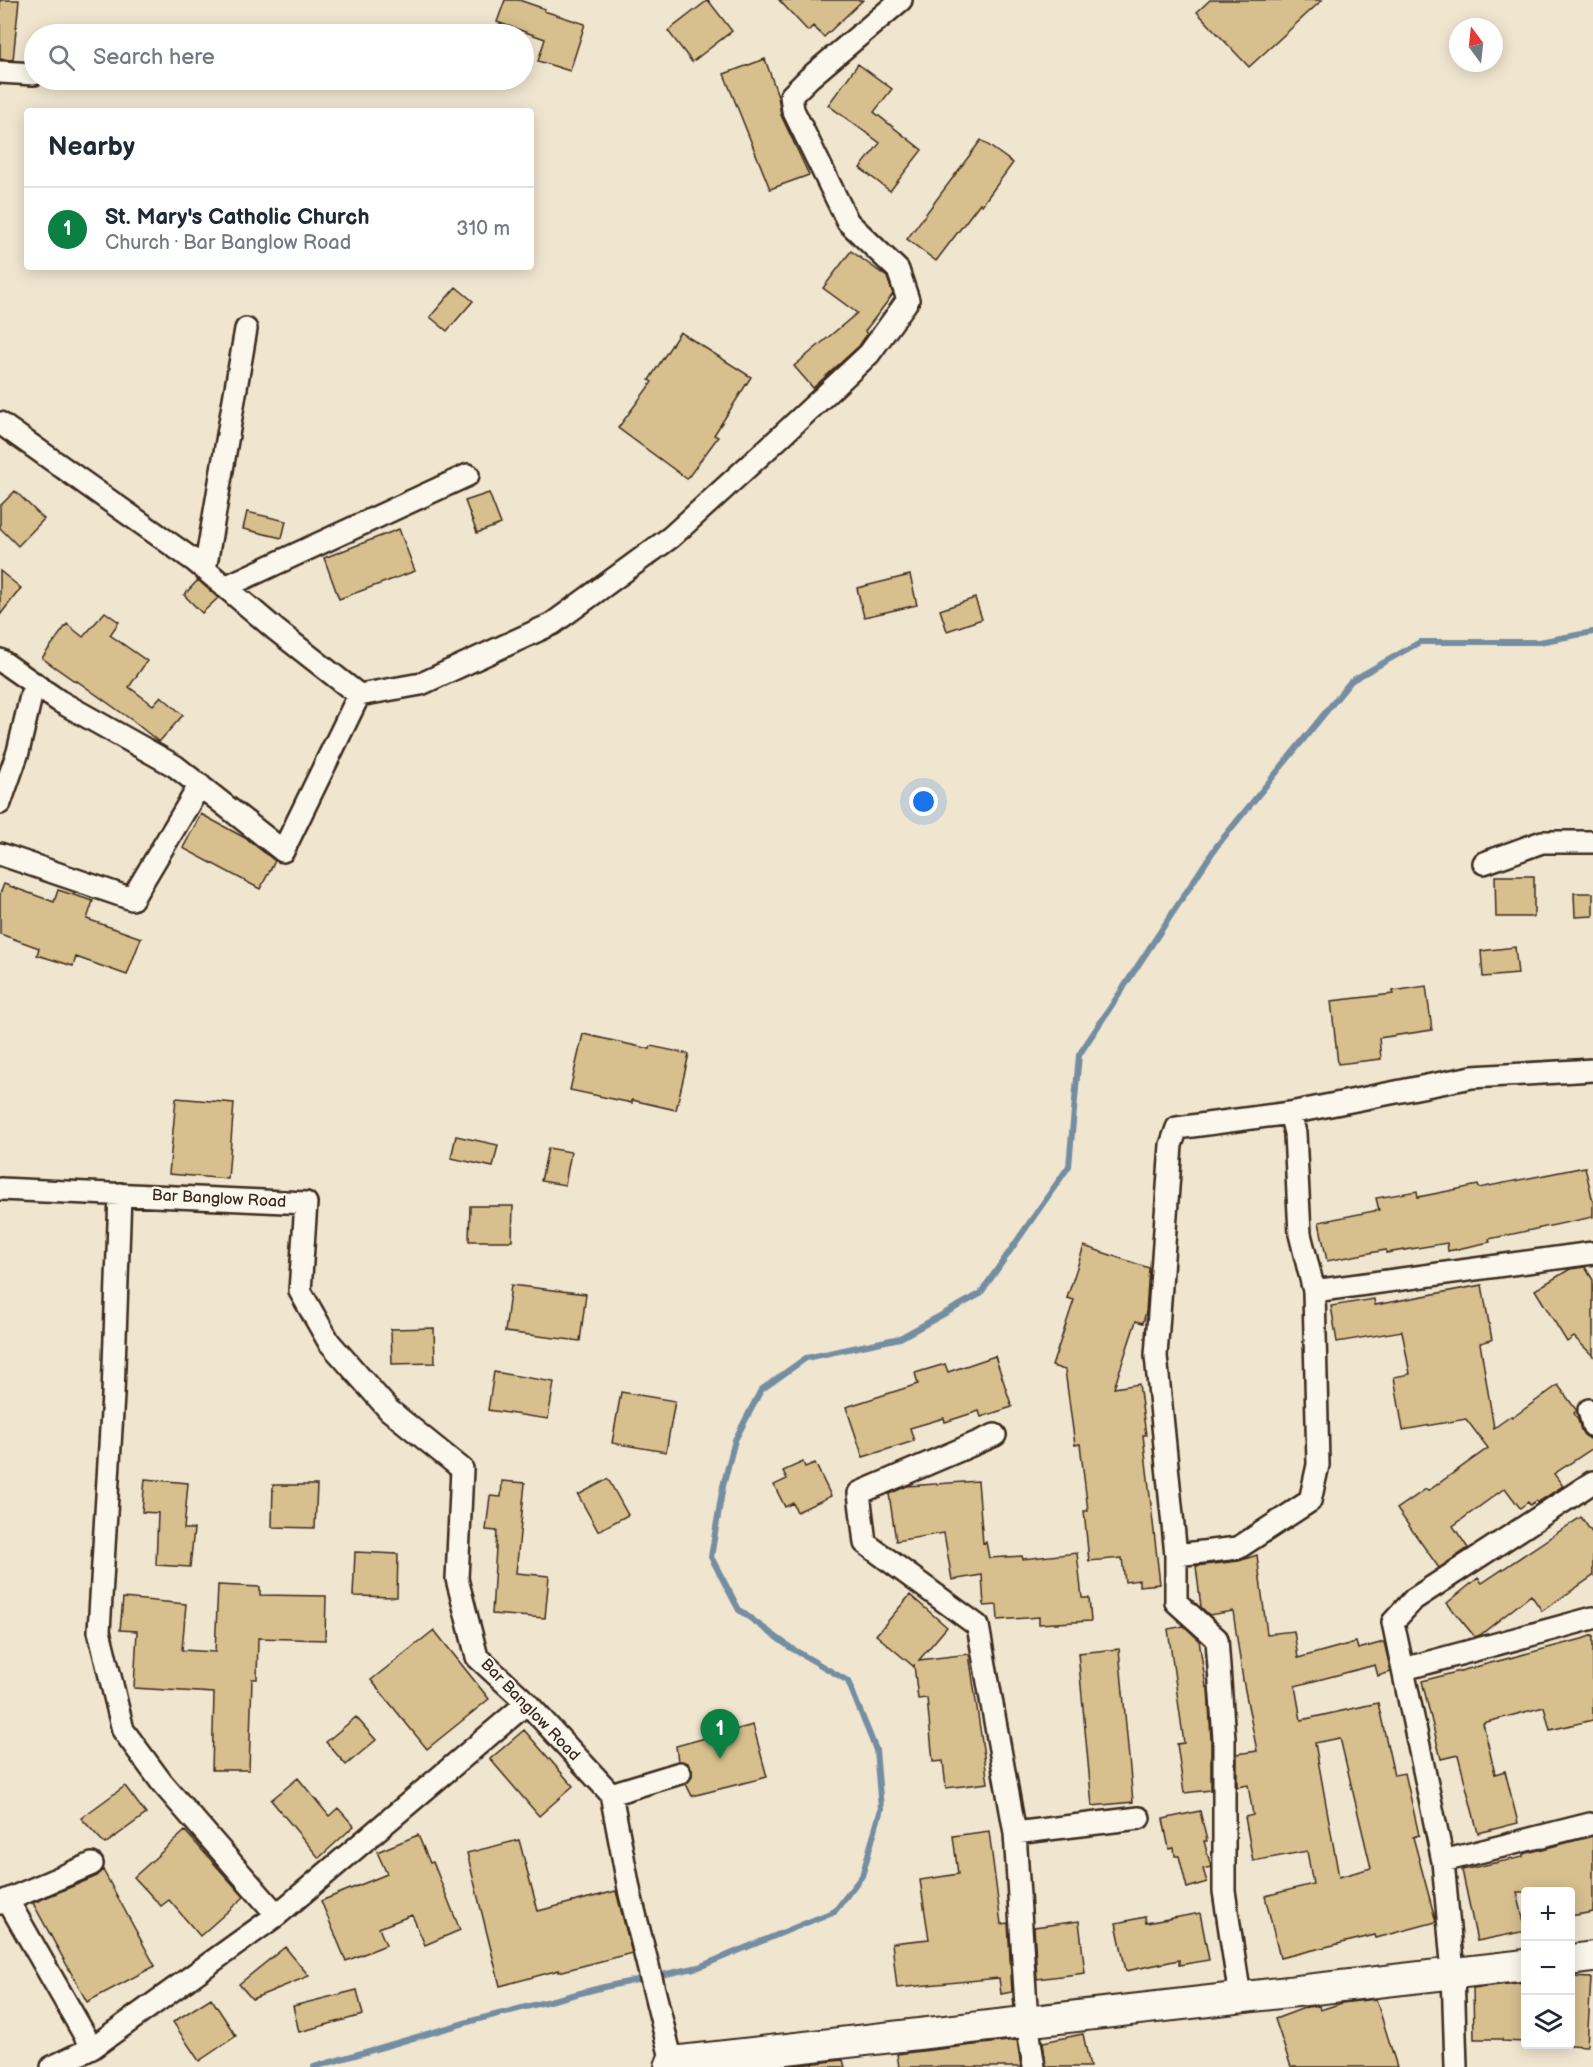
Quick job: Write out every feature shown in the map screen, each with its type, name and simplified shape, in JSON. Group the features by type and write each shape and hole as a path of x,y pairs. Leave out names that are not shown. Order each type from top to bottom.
{"street":[{"path":"0,423 205,570 276,630 359,695 421,684 552,624 671,537 869,354 908,300 898,270 848,222 793,110 791,96 901,0"},
{"path":"0,72 24,73"},
{"path":"205,570 246,329"},
{"path":"225,587 468,475"},
{"path":"0,660 59,700 175,766 283,851 359,695"},
{"path":"0,803 18,752 34,683"},
{"path":"0,854 132,899 200,785"},
{"path":"1484,863 1542,842 1593,842"},
{"path":"1240,1997 1224,1891 1224,1738 1217,1639 1176,1602 1176,1555 1156,1356 1171,1145 1177,1128 1290,1113 1472,1077 1593,1070 1593,1075"},
{"path":"1176,1555 1238,1548 1310,1501 1318,1465 1314,1291 1300,1234 1295,1133 1290,1113"},
{"name":"Bar Banglow Road","path":"0,1189 306,1203 300,1291 329,1342 389,1410 462,1469 457,1579 477,1657 527,1703 611,1794"},
{"path":"120,1194 113,1395 99,1631 123,1730 162,1783 277,1915"},
{"path":"1314,1291 1593,1252"},
{"path":"994,1435 859,1493 865,1543 978,1626 1015,1833 1028,2022 1034,2067"},
{"path":"1456,2067 1453,1973 1443,1861 1394,1622 1414,1599 1593,1482"},
{"path":"1404,1669 1593,1618"},
{"path":"52,2067 92,2048 277,1915 527,1703"},
{"path":"680,1773 611,1794 630,1894 671,2065 1521,1966"},
{"path":"1015,1833 1139,1818"},
{"path":"1443,1861 1590,1824"},
{"path":"92,1864 4,1902 92,2048"},
{"path":"1575,1960 1593,1958"}],"building":[{"path":"0,0 19,0 13,60 0,59"},
{"path":"505,0 519,0 585,24 570,71 538,61 545,39 534,35 534,24 497,22"},
{"path":"708,0 732,31 692,62 668,31"},
{"path":"779,0 863,0 824,37 813,26 808,31"},
{"path":"1210,0 1322,0 1249,67 1197,12"},
{"path":"765,59 778,96 781,115 809,175 770,189 724,74"},
{"path":"858,64 892,89 874,112 922,150 890,191 860,168 880,143 828,105"},
{"path":"981,140 1013,163 936,261 907,239"},
{"path":"851,251 887,277 893,294 865,331 867,334 859,346 813,388 794,366 857,313 823,288"},
{"path":"456,287 473,301 447,331 430,317"},
{"path":"680,332 751,377 714,435 718,437 687,479 618,428 652,382 649,380"},
{"path":"15,491 44,519 18,546 0,528 0,506"},
{"path":"489,493 501,524 477,533 465,501"},
{"path":"247,512 286,521 282,538 243,529"},
{"path":"399,529 415,571 339,599 324,558"},
{"path":"0,571 21,588 0,615"},
{"path":"910,575 917,605 864,617 857,588"},
{"path":"198,580 218,598 202,613 184,595"},
{"path":"975,598 982,619 947,631 940,610"},
{"path":"105,612 119,622 110,635 147,661 129,687 153,705 161,696 183,715 159,742 133,721 42,658 67,624 83,637"},
{"path":"201,814 247,839 275,861 260,889 183,848"},
{"path":"1495,876 1534,876 1534,917 1496,917"},
{"path":"4,884 54,902 58,890 93,901 87,919 141,938 127,975 76,957 73,966 37,955 39,948 0,934 0,894"},
{"path":"1574,893 1593,893 1593,916 1575,917"},
{"path":"1515,947 1518,974 1483,977 1481,951"},
{"path":"1426,986 1432,1030 1379,1038 1381,1059 1338,1064 1331,1001 1393,994 1393,991"},
{"path":"583,1034 650,1049 651,1046 689,1054 676,1110 570,1090"},
{"path":"176,1098 234,1103 228,1179 169,1174"},
{"path":"456,1136 498,1145 493,1167 451,1158"},
{"path":"548,1148 571,1152 565,1185 541,1181"},
{"path":"1585,1167 1593,1202 1593,1217 1489,1239 1490,1242 1448,1251 1447,1243 1386,1253 1386,1250 1327,1261 1319,1222 1379,1210 1376,1198 1417,1191 1418,1197 1478,1185 1479,1188"},
{"path":"470,1206 513,1206 512,1241 469,1241"},
{"path":"1084,1246 1149,1268 1143,1323 1136,1321 1114,1388 1139,1384 1160,1584 1139,1586 1139,1580 1125,1582 1122,1558 1089,1561 1084,1511 1088,1511 1080,1444 1075,1445 1065,1370 1052,1366 1074,1300 1067,1298"},
{"path":"1585,1267 1593,1280 1593,1356 1574,1337 1567,1342 1535,1290 1570,1269"},
{"path":"511,1285 586,1294 580,1341 505,1332"},
{"path":"1482,1285 1492,1340 1480,1343 1494,1428 1558,1385 1577,1411 1574,1413 1581,1430 1593,1441 1593,1448 1554,1474 1563,1486 1537,1503 1536,1501 1530,1505 1528,1502 1520,1508 1505,1488 1453,1526 1468,1548 1439,1568 1397,1509 1426,1489 1428,1491 1488,1448 1466,1419 1403,1430 1394,1377 1410,1374 1402,1331 1337,1342 1331,1306 1374,1299 1375,1305"},
{"path":"434,1328 435,1363 392,1364 391,1329"},
{"path":"995,1356 1012,1407 981,1417 979,1411 945,1422 944,1418 910,1428 914,1441 863,1457 846,1407 918,1384 915,1373 945,1364 948,1372"},
{"path":"494,1372 554,1382 548,1419 488,1410"},
{"path":"621,1392 675,1401 666,1452 612,1443"},
{"path":"803,1462 805,1467 815,1463 831,1496 797,1512 793,1503 785,1507 774,1485 787,1479 783,1471"},
{"path":"145,1479 188,1483 184,1529 194,1529 190,1567 156,1565 158,1513 142,1512"},
{"path":"608,1479 628,1515 598,1531 578,1495"},
{"path":"502,1481 525,1483 516,1573 549,1576 545,1618 492,1614 497,1531 486,1530 490,1496 501,1497"},
{"path":"978,1481 983,1543 986,1542 989,1558 1022,1556 1023,1559 1077,1553 1082,1598 1089,1598 1091,1621 1039,1624 1039,1617 998,1620 997,1605 984,1606 982,1575 952,1580 944,1533 896,1541 889,1494 907,1486"},
{"path":"273,1485 317,1485 315,1528 272,1527"},
{"path":"1581,1517 1593,1534 1593,1576 1542,1611 1531,1595 1475,1637 1447,1603 1478,1578 1482,1583"},
{"path":"355,1552 398,1554 397,1597 353,1596"},
{"path":"1257,1555 1267,1634 1294,1631 1298,1658 1356,1642 1358,1649 1384,1642 1391,1672 1378,1676 1375,1665 1295,1686 1301,1720 1378,1703 1394,1775 1405,1773 1419,1835 1413,1837 1436,1922 1376,1938 1375,1935 1280,1958 1265,1896 1313,1884 1307,1851 1253,1861 1245,1817 1253,1815 1248,1785 1237,1787 1237,1754 1257,1751 1243,1680 1233,1611 1209,1615 1201,1607 1196,1566 1239,1561","holes":["1340,1738 1371,1868 1339,1877 1315,1743"]},
{"path":"218,1585 260,1587 260,1595 326,1596 325,1640 258,1638 257,1679 252,1679 249,1770 212,1770 214,1693 134,1688 137,1631 120,1630 123,1598 186,1604 182,1650 215,1652"},
{"path":"910,1595 947,1627 919,1660 969,1654 988,1783 946,1788 943,1761 933,1762 927,1698 918,1699 914,1665 876,1635"},
{"path":"1184,1626 1199,1640 1206,1687 1208,1687 1211,1790 1184,1793 1177,1744 1184,1743 1168,1629"},
{"path":"434,1630 489,1699 427,1749 371,1680"},
{"path":"1593,1635 1593,1720 1550,1730 1544,1707 1483,1723 1495,1774 1505,1771 1518,1823 1478,1833 1458,1755 1441,1759 1422,1681"},
{"path":"1119,1649 1133,1802 1092,1806 1078,1653"},
{"path":"356,1717 376,1740 346,1765 326,1742"},
{"path":"753,1725 767,1777 692,1796 686,1784 692,1776 692,1770 688,1763 678,1761 676,1746"},
{"path":"524,1730 573,1786 539,1816 490,1759"},
{"path":"298,1778 329,1816 338,1808 354,1826 319,1858 271,1800"},
{"path":"125,1786 146,1814 105,1844 81,1818"},
{"path":"1200,1811 1207,1841 1204,1841 1211,1867 1203,1869 1207,1882 1187,1888 1179,1856 1175,1856 1174,1848 1169,1849 1163,1819"},
{"path":"185,1831 244,1897 200,1936 169,1900 161,1906 134,1877"},
{"path":"989,1831 1001,1924 1008,1923 1012,1992 1001,1994 999,1978 897,1988 892,1943 929,1939 920,1880 958,1874 953,1836"},
{"path":"418,1835 430,1863 433,1862 460,1930 425,1945 412,1915 379,1928 386,1945 346,1961 321,1901 387,1874 377,1852"},
{"path":"1593,1836 1593,1912 1575,1915 1575,1887 1521,1887 1521,1892 1517,1892 1521,1909 1521,1932 1477,1941 1462,1870 1523,1857 1523,1854"},
{"path":"519,1840 538,1911 616,1891 632,1953 500,1986 467,1853"},
{"path":"103,1870 155,1966 87,2002 33,1903 97,1876"},
{"path":"1200,1913 1209,1960 1179,1965 1179,1960 1126,1971 1116,1923 1145,1917 1146,1923"},
{"path":"1079,1921 1085,1973 1037,1979 1034,1927"},
{"path":"285,1947 309,1976 252,1999 239,1984"},
{"path":"1575,1977 1591,1978 1587,2046 1575,2045"},
{"path":"1521,1983 1521,2042 1474,2039 1473,1988"},
{"path":"357,1990 363,2015 299,2032 293,2006"},
{"path":"211,1998 236,2036 199,2061 173,2022"},
{"path":"1376,1999 1397,2067 1291,2067 1275,2019 1307,2007 1319,2006 1320,2010 1342,2003"},
{"path":"1083,2034 1090,2067 1046,2067 1043,2042"},
{"path":"1017,2040 1021,2067 899,2067 897,2054"},
{"path":"843,2060 845,2067 790,2066"}],"waterway":[{"path":"314,2067 475,2020 604,1987 699,1967 835,1911 862,1876 881,1809 876,1750 848,1681 791,1648 739,1610 711,1557 723,1486 735,1440 761,1390 806,1358 900,1338 980,1294 1069,1166 1079,1055 1216,847 1351,681 1420,642 1539,642 1593,632"}],"place":[{"name":"St. Mary's Catholic Church","path":"720,1759"}]}
